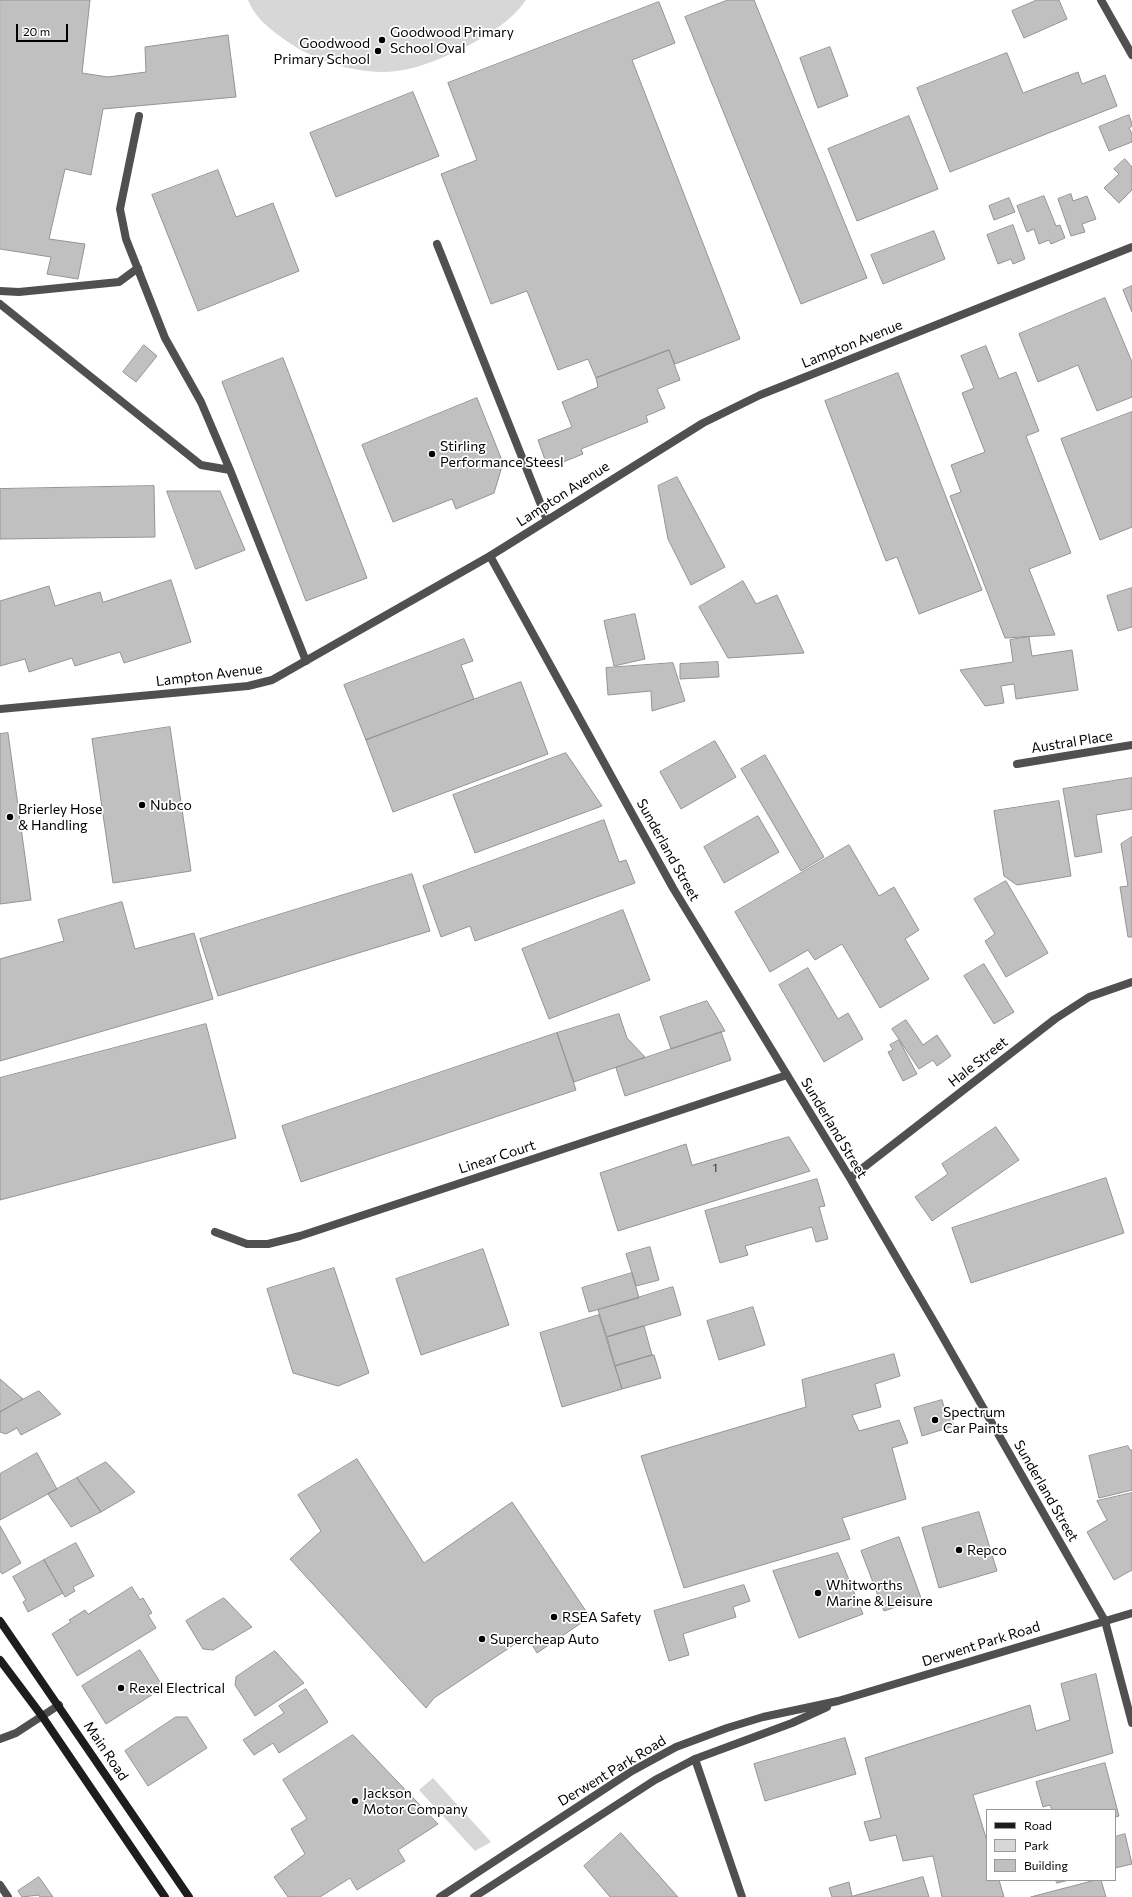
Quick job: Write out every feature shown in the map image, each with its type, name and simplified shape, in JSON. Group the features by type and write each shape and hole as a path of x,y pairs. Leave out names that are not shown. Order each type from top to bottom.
{"main road":[{"name":"Main Road","path":"0,1621 188,1896"},
{"path":"0,1660 42,1716 165,1897"}],"street":[{"path":"1101,0 1132,56"},
{"path":"139,116 120,209 126,239 165,338 201,402 230,470 306,661"},
{"path":"437,244 547,520"},
{"name":"Lampton Avenue","path":"0,709 248,686 272,680 490,556 702,423 760,395 1132,247"},
{"path":"0,291 19,292 119,282 138,268"},
{"path":"0,304 202,465 230,470"},
{"name":"Sunderland Street","path":"490,556 673,888 850,1178 1105,1621 1132,1723"},
{"name":"Austral Place","path":"1017,764 1132,745"},
{"name":"Hale Street","path":"850,1178 1055,1019 1089,996 1132,982"},
{"name":"Linear Court","path":"215,1232 247,1244 268,1244 300,1236 787,1075"},
{"name":"Derwent Park Road","path":"440,1897 632,1771 676,1747 727,1728 763,1717 838,1701 1132,1613"},
{"name":"Derwent Park Road","path":"474,1897 655,1780 695,1759 792,1723 838,1701"},
{"path":"0,1738 16,1733 58,1705"},
{"path":"695,1759 742,1897"},
{"path":"0,1885 8,1897"}],"green space":[{"name":"Goodwood Primary School Oval","path":"248,0 526,0 514,14 500,26 469,45 416,67 383,72 353,69 338,65 297,48 279,36 264,23 259,18"},
{"path":"433,1778 491,1842 475,1851 419,1790"}],"building":[{"path":"0,0 90,0 82,73 108,77 146,72 145,47 228,35 236,97 103,109 91,175 65,169 49,239 85,244 78,279 47,274 51,257 0,249"},
{"path":"728,0 754,0 867,278 801,304 685,17"},
{"path":"1037,0 1059,0 1067,19 1024,38 1012,11"},
{"path":"659,2 675,43 632,60 740,339 675,364 669,350 596,378 588,359 558,370 527,291 491,304 441,174 477,160 448,83"},
{"path":"830,47 848,96 818,108 800,58"},
{"path":"1007,53 1023,93 1078,72 1082,84 1105,75 1117,106 950,172 917,88"},
{"path":"413,92 439,156 336,197 310,133"},
{"path":"1129,115 1132,124 1129,128 1132,134 1132,142 1109,151 1099,127"},
{"path":"909,116 938,189 857,221 828,149"},
{"path":"1125,159 1132,167 1132,190 1119,203 1104,188 1119,174 1114,169"},
{"path":"218,170 236,217 273,203 299,271 198,311 152,195"},
{"path":"1071,194 1073,201 1087,196 1096,219 1082,224 1085,232 1071,236 1058,199"},
{"path":"1044,196 1056,226 1060,225 1065,238 1051,244 1049,240 1039,244 1034,229 1027,232 1017,206"},
{"path":"1009,198 1015,212 994,220 989,206"},
{"path":"1013,225 1025,259 1013,264 1011,259 998,264 987,235"},
{"path":"934,231 945,259 883,284 871,255"},
{"path":"1132,286 1132,312 1123,290"},
{"path":"1105,298 1132,362 1132,397 1097,411 1078,365 1038,382 1019,334"},
{"path":"144,345 157,356 136,382 123,372"},
{"path":"986,346 999,379 1016,372 1039,431 1026,436 1071,553 1029,569 1055,635 1005,638 950,496 961,492 951,465 985,452 962,393 974,388 961,356"},
{"path":"669,350 680,380 657,389 665,408 646,416 648,422 581,449 583,454 548,468 538,440 572,427 562,402 598,387 596,378"},
{"path":"283,358 367,578 306,601 222,382"},
{"path":"898,373 982,590 919,614 897,557 886,561 825,401"},
{"name":"Stirling Performance Steesl","path":"477,398 503,463 494,493 456,509 452,499 393,522 362,445"},
{"path":"1132,412 1132,527 1100,540 1061,439"},
{"path":"677,477 725,567 691,585 668,539 658,486"},
{"path":"154,486 155,537 0,539 0,489"},
{"path":"167,491 220,491 245,550 196,569"},
{"path":"171,580 191,642 124,663 120,652 75,666 72,658 29,672 25,659 0,666 0,601 49,586 55,606 100,592 103,602"},
{"path":"743,581 756,604 777,595 804,653 728,658 699,607"},
{"path":"1132,588 1132,627 1118,631 1107,596"},
{"path":"635,614 645,659 614,666 604,621"},
{"path":"1029,637 1032,656 1072,650 1078,690 1016,699 1014,684 1001,686 1004,703 985,706 960,670 1013,662 1010,640"},
{"path":"464,639 473,661 461,665 474,699 366,740 344,685"},
{"path":"718,662 719,677 680,679 680,664"},
{"path":"673,663 685,701 652,711 651,691 608,695 606,668"},
{"path":"521,682 548,754 393,812 366,740"},
{"name":"Nubco","path":"170,727 191,871 113,883 92,739"},
{"name":"Brierley Hose & Handling","path":"8,733 31,900 0,904 0,734"},
{"path":"715,741 736,777 681,809 660,772"},
{"path":"566,753 602,806 475,853 453,795"},
{"path":"765,755 824,857 801,871 741,769"},
{"path":"1132,778 1132,809 1096,815 1102,852 1075,857 1063,789"},
{"path":"1059,801 1071,876 1017,885 1004,876 994,811"},
{"path":"758,816 779,852 724,883 704,847"},
{"path":"604,820 619,862 626,860 635,883 475,941 470,926 441,937 423,886"},
{"path":"1132,837 1132,937 1128,937 1120,887 1128,886 1121,844"},
{"path":"849,845 879,896 894,887 919,930 905,939 929,979 880,1008 842,944 815,960 808,950 770,972 735,912"},
{"path":"412,874 430,931 218,996 200,939"},
{"path":"1006,881 1048,953 1006,977 985,941 995,934 974,899"},
{"path":"122,902 135,949 194,933 213,999 0,1061 0,959 64,941 58,920"},
{"path":"623,910 650,980 549,1019 522,949"},
{"path":"984,964 1014,1012 994,1024 964,976"},
{"path":"808,968 838,1019 848,1013 863,1039 824,1062 779,985"},
{"path":"707,1001 725,1031 671,1049 660,1017"},
{"path":"619,1014 627,1038 645,1057 574,1082 557,1033"},
{"path":"906,1020 923,1045 937,1035 951,1056 937,1066 933,1060 919,1069 892,1029"},
{"path":"206,1024 236,1138 0,1200 0,1078"},
{"path":"721,1032 731,1060 625,1096 616,1068"},
{"path":"557,1033 576,1090 301,1182 282,1126"},
{"path":"899,1040 917,1074 903,1081 888,1052 893,1050 890,1045"},
{"path":"996,1127 1019,1160 932,1221 915,1197 948,1174 942,1164"},
{"path":"789,1137 810,1171 618,1231 600,1173 686,1144 692,1165"},
{"path":"1106,1178 1124,1233 971,1283 952,1228"},
{"path":"817,1179 825,1206 819,1207 828,1239 816,1242 812,1227 745,1246 748,1255 720,1263 705,1211"},
{"path":"650,1247 659,1280 636,1286 626,1254"},
{"path":"483,1249 509,1325 421,1355 396,1279"},
{"path":"334,1268 369,1373 338,1386 293,1373 267,1289"},
{"path":"632,1273 639,1298 589,1312 582,1288"},
{"path":"673,1287 681,1315 607,1337 598,1310"},
{"path":"753,1307 765,1345 719,1360 707,1321"},
{"path":"599,1315 622,1389 562,1407 540,1333"},
{"path":"644,1326 652,1355 615,1366 607,1337"},
{"path":"894,1354 900,1376 875,1384 881,1407 852,1415 859,1431 899,1420 908,1443 892,1448 906,1499 842,1518 850,1539 684,1588 641,1456 806,1407 802,1380"},
{"path":"654,1355 661,1378 622,1389 615,1366"},
{"path":"0,1379 23,1399 0,1412"},
{"path":"39,1391 61,1414 21,1435 17,1428 6,1434 0,1432 0,1412"},
{"name":"Spectrum Car Paints","path":"942,1400 946,1414 950,1413 954,1426 922,1436 914,1408"},
{"path":"1128,1446 1130,1450 1132,1450 1132,1490 1099,1498 1089,1456"},
{"path":"37,1453 57,1489 0,1520 0,1474"},
{"path":"357,1459 424,1563 512,1502 590,1617 537,1653 527,1636 434,1698 426,1708 290,1559 321,1531 298,1495"},
{"path":"106,1462 135,1492 101,1512 77,1478"},
{"path":"77,1478 101,1512 71,1527 48,1494"},
{"path":"1132,1493 1132,1570 1114,1580 1087,1532 1107,1520 1097,1501"},
{"name":"Repco","path":"979,1512 997,1571 939,1588 922,1528"},
{"path":"0,1526 21,1563 2,1574 0,1571"},
{"path":"899,1537 921,1598 884,1611 861,1551"},
{"path":"76,1543 94,1576 73,1587 75,1591 65,1597 44,1560"},
{"name":"Whitworths Marine & Leisure","path":"838,1553 863,1614 799,1638 773,1571"},
{"path":"44,1560 63,1593 28,1612 23,1602 26,1600 13,1577"},
{"path":"744,1585 750,1601 733,1607 736,1617 683,1634 689,1655 669,1661 654,1611"},
{"path":"132,1587 140,1600 143,1598 152,1613 148,1615 156,1628 77,1676 52,1634 71,1622 69,1620 85,1610 88,1614"},
{"path":"224,1598 252,1627 213,1650 203,1649 186,1621"},
{"name":"Rexel Electrical","path":"140,1650 160,1682 158,1691 106,1724 82,1686"},
{"path":"275,1651 304,1683 255,1716 235,1685 236,1677"},
{"path":"1096,1674 1113,1753 973,1795 986,1838 986,1881 999,1881 1004,1897 942,1897 933,1856 903,1861 896,1835 870,1841 864,1822 881,1818 865,1758 1030,1705 1036,1731 1070,1720 1061,1684"},
{"path":"306,1689 328,1722 279,1753 273,1743 254,1755 243,1740 284,1713 279,1706"},
{"path":"176,1717 187,1717 207,1748 148,1786 125,1751"},
{"name":"Jackson Motor Company","path":"353,1735 438,1824 398,1850 405,1861 357,1890 350,1878 320,1897 288,1897 274,1877 305,1854 291,1829 307,1819 283,1780"},
{"path":"845,1738 856,1774 765,1801 754,1764"},
{"path":"1105,1763 1119,1816 1116,1817 1116,1809 1052,1809 1050,1805 1043,1807 1036,1782"},
{"path":"621,1833 678,1897 610,1897 584,1866"},
{"path":"1125,1834 1132,1864 1116,1868 1116,1837"},
{"path":"39,1877 53,1897 40,1897 39,1895 22,1897 18,1891"},
{"path":"923,1877 929,1897 832,1897 829,1888 849,1882 852,1896"},
{"path":"1092,1881 1101,1881 1106,1897 1031,1897"}],"place":[{"name":"Goodwood Primary School Oval","path":"382,40"},
{"name":"Goodwood Primary School","path":"378,51"},
{"name":"Stirling Performance Steesl","path":"432,454"},
{"name":"Nubco","path":"142,805"},
{"name":"Brierley Hose & Handling","path":"10,817"},
{"name":"Spectrum Car Paints","path":"935,1420"},
{"name":"Repco","path":"959,1550"},
{"name":"Whitworths Marine & Leisure","path":"818,1593"},
{"name":"RSEA Safety","path":"554,1617"},
{"name":"Supercheap Auto","path":"482,1639"},
{"name":"Rexel Electrical","path":"121,1688"},
{"name":"Jackson Motor Company","path":"355,1801"}]}
